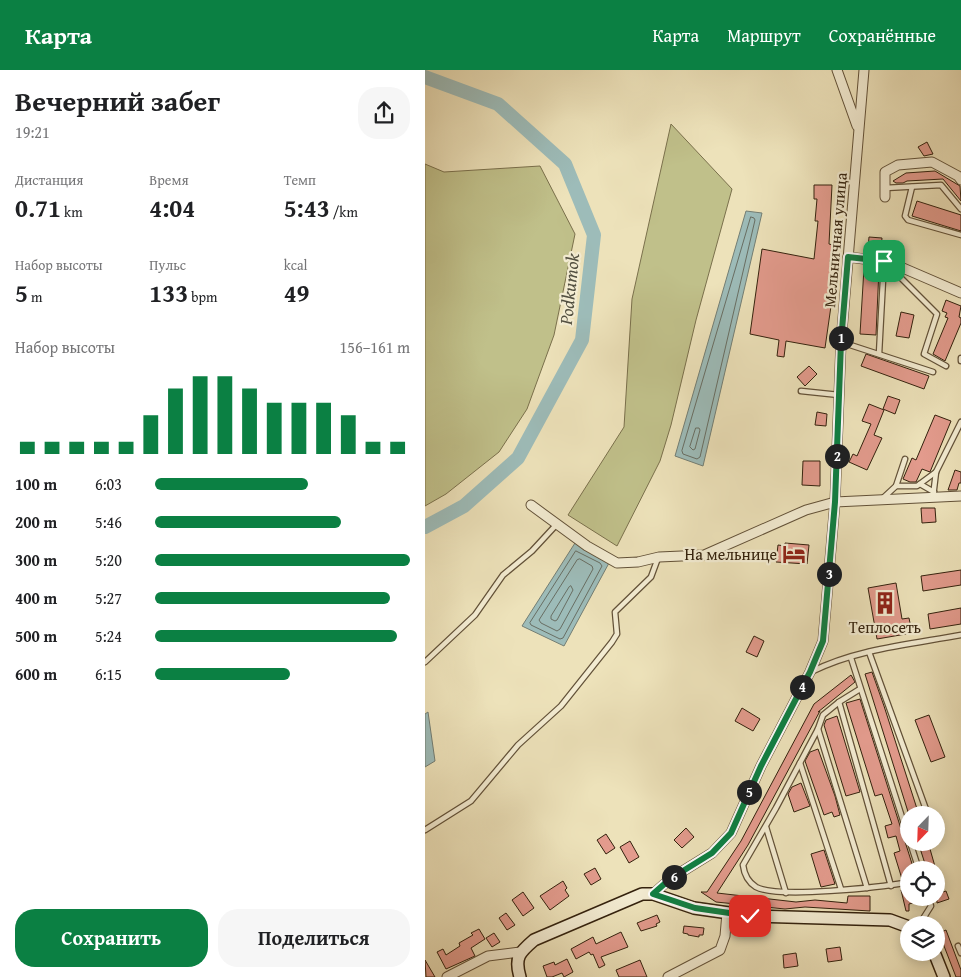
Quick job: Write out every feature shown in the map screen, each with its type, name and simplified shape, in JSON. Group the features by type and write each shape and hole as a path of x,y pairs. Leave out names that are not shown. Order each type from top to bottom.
{"street":[{"path":"837,70 859,130"},
{"name":"Мельничная улица","path":"653,894 670,879 712,853 731,833 761,766 810,672 823,641 835,502 841,342 864,70"},
{"path":"885,193 885,172 898,165 932,162 960,176"},
{"path":"848,257 889,262 961,293"},
{"path":"531,505 587,546 617,563 638,562 659,557 704,555 806,510 835,502 933,494 961,496"},
{"path":"447,977 488,956 520,952 534,940 642,894 653,894 695,908 750,916 890,920 900,924"},
{"path":"669,977 720,950 725,936 727,913"},
{"path":"518,972 520,952"},
{"path":"938,961 944,977"}],"lane":[{"path":"885,193 912,187 941,185 961,209"},
{"path":"912,187 905,216 908,220 961,235"},
{"path":"879,354 884,261"},
{"path":"884,261 937,314 924,354 946,366"},
{"path":"841,342 933,372"},
{"path":"801,391 840,395"},
{"path":"920,484 933,494 936,472 961,422"},
{"path":"882,499 896,486 905,459"},
{"path":"896,486 917,486 936,472"},
{"path":"425,662 475,615 503,575 532,551 557,524"},
{"path":"425,830 471,801 518,745 561,706 612,642 617,634 615,612 651,577 659,557"},
{"path":"810,672 831,662 869,652 961,635"},
{"path":"869,652 926,806"},
{"path":"851,658 900,811"},
{"path":"860,689 823,715 800,763 743,865 744,875 756,887 786,893 900,884"},
{"path":"839,702 891,886"},
{"path":"818,728 867,888"},
{"path":"800,763 841,890"},
{"path":"766,827 786,893"},
{"path":"958,946 961,953"}],"green space":[{"path":"671,124 732,189 660,461 617,546 568,515 624,427 632,299"},
{"path":"425,164 444,172 540,166 575,234 554,335 527,409 499,452 446,494 425,506"}],"water":[{"path":"746,211 762,213 703,466 675,456"},
{"path":"575,543 609,563 564,646 522,626"},
{"path":"428,712 435,761 425,767 425,714"}],"building":[{"path":"927,142 933,154 924,156 918,147"},
{"path":"935,171 960,186 961,201 943,179 907,181 903,183 893,181 906,173"},
{"path":"814,185 832,185 829,244 833,245 830,262 837,264 825,348 786,341 784,357 777,356 779,340 750,334 762,249 814,259 818,221 815,221 817,199 814,199"},
{"path":"917,201 961,215 961,231 912,216"},
{"path":"869,237 882,238 881,249 868,248"},
{"path":"864,268 879,269 876,335 860,334"},
{"path":"946,300 961,306 959,317 961,318 961,323 945,361 933,354 948,318 945,317 947,313 942,311"},
{"path":"901,312 914,315 909,338 896,336"},
{"path":"866,354 929,376 924,389 861,366"},
{"path":"809,366 817,374 805,386 797,377"},
{"path":"888,396 900,400 895,414 883,409"},
{"path":"869,404 884,410 874,435 882,438 867,470 849,462 853,454 857,456 871,424 862,421"},
{"path":"817,412 827,414 826,426 815,425"},
{"path":"935,415 951,421 930,472 922,469 916,482 903,479 912,458 916,460"},
{"path":"803,461 820,461 820,486 802,485"},
{"path":"955,470 961,472 961,483 959,483 957,490 948,490"},
{"path":"921,508 935,508 936,522 922,523"},
{"path":"785,543 809,545 807,564 776,562 778,545 785,546"},
{"path":"961,570 961,585 923,591 921,576"},
{"name":"Теплосеть","path":"896,583 902,619 909,618 912,633 877,639 868,588"},
{"path":"961,608 961,624 930,629 928,614"},
{"path":"754,636 764,641 757,657 746,652"},
{"path":"872,672 916,806 906,806 865,674"},
{"path":"851,675 855,682 818,712 820,711 748,845 717,893 796,902 815,900 847,903 848,896 870,896 870,911 805,907 785,909 716,902 701,892 707,892 741,841 814,704"},
{"path":"860,699 900,826 900,851 896,836 888,838 885,826 892,824 882,794 875,796 846,703"},
{"path":"742,708 760,719 753,731 735,721"},
{"path":"929,715 945,757 931,762 915,720"},
{"path":"837,716 860,792 846,796 824,725 826,720"},
{"path":"818,749 840,815 834,817 832,812 824,815 805,761 810,752"},
{"path":"801,783 810,806 794,812 788,794 792,787"},
{"path":"686,828 694,837 682,848 674,840"},
{"path":"606,834 615,848 606,854 597,840"},
{"path":"630,841 639,857 629,863 620,847"},
{"path":"824,850 835,884 821,887 811,854"},
{"path":"908,851 911,861 900,861 900,872 894,853"},
{"path":"921,851 931,851 933,861 924,861"},
{"path":"595,868 601,879 591,885 584,874"},
{"path":"563,881 569,896 550,910 540,896"},
{"path":"945,891 946,891 949,899 945,900"},
{"path":"523,892 534,908 523,916 512,900"},
{"path":"905,906 909,906 909,911 906,911"},
{"path":"506,913 515,925 507,930 499,918"},
{"path":"657,915 660,922 656,924 657,926 641,931 637,923"},
{"path":"684,926 704,928 703,935 699,935 699,937 683,933"},
{"path":"479,929 485,939 471,948 475,956 446,969 437,952 443,949 446,955 460,946 459,943 473,935 471,933"},
{"path":"945,930 961,970 961,977 956,977 945,949"},
{"path":"621,932 628,947 601,957 605,965 599,968 593,954 591,955 589,952 576,959 571,949 593,937 596,944"},
{"path":"494,933 500,942 492,947 486,938"},
{"path":"840,947 842,960 828,962 826,949"},
{"path":"796,953 798,966 784,968 783,955"},
{"path":"567,959 573,972 564,977 562,973 547,977 543,966 554,962 555,965"},
{"path":"425,960 435,977 426,977"},
{"path":"640,960 647,977 619,977 616,970"}],"waterway":[{"name":"Podkumok","path":"425,77 498,104 565,164 594,235 582,340 518,458 464,506 425,527"}],"place":[{"name":"На мельнице","path":"794,554"},
{"name":"Теплосеть","path":"885,603"}],"route":[{"path":"750,916 695,908 653,894 670,879 712,853 731,833 761,766 810,672 823,641 835,502 841,342 848,257 884,261"}]}
